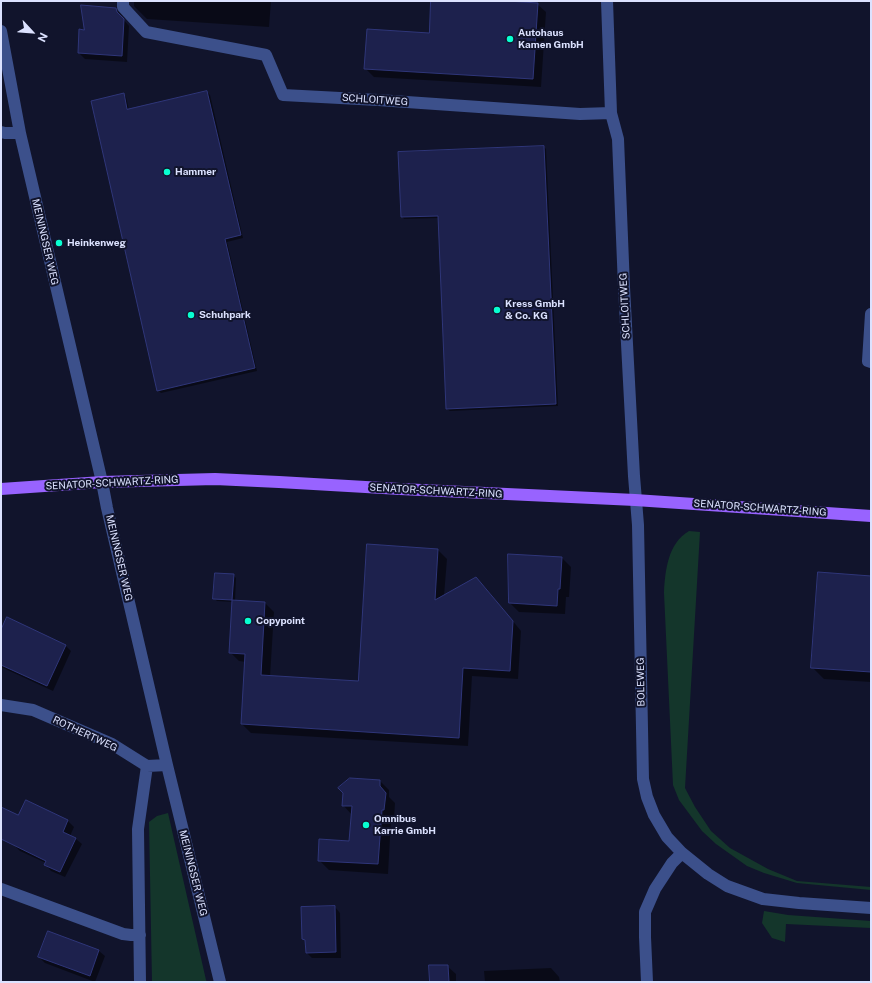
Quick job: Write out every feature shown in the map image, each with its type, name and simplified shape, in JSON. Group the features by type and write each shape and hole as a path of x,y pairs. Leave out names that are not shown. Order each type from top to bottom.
{"main road":[{"name":"SENATOR-SCHWARTZ-RING","path":"1,489 102,482 215,478 400,489 636,500 871,516"}],"street":[{"name":"SCHLOITWEG","path":"123,1 122,7 146,32 266,55 283,95 580,114 611,113"},
{"name":"SCHLOITWEG","path":"607,1 611,113 618,139 624,287 636,500"},
{"name":"MEININGSER WEG","path":"1,31 20,133 167,765 220,982"},
{"path":"1,132 20,133"},
{"path":"871,314 868,361 871,362"},
{"name":"BOLEWEG","path":"636,500 638,525 643,779 647,797 654,815 667,837 682,853 708,874 727,886 763,899 871,908"},
{"name":"ROTHERTWEG","path":"1,706 33,710 112,744 147,766"},
{"path":"140,982 138,829 147,766 167,765"},
{"path":"648,982 645,912 655,889 672,863 682,853"},
{"path":"1,889 123,934 140,935"}],"green space":[{"path":"689,531 700,532 685,788 695,807 711,831 730,848 768,869 797,881 871,887 871,890 797,883 747,866 716,844 702,831 679,800 673,785 664,593 665,576 672,550 682,536"},
{"path":"168,813 207,982 152,982 149,822 157,816"},
{"path":"764,911 788,915 871,921 871,928 786,924 785,942 772,938 762,923"}],"building":[{"path":"431,1 507,1 538,3 533,79 364,69 367,29 429,33"},
{"path":"81,5 116,8 117,12 124,19 122,56 78,53 79,29 84,30"},
{"path":"207,91 241,235 225,239 255,368 157,391 91,101 124,93 127,109"},
{"name":"Kress GmbH & Co. KG","path":"544,146 556,404 446,409 438,216 401,217 398,152"},
{"path":"367,544 438,549 435,600 476,577 513,621 510,671 463,668 459,738 241,724 245,654 229,653 232,600 265,602 261,675 358,681"},
{"path":"508,554 562,557 560,589 558,589 557,606 509,603"},
{"path":"818,572 871,576 871,672 811,668"},
{"path":"215,573 234,574 232,600 213,599"},
{"path":"7,617 66,645 47,686 1,665 1,630"},
{"name":"Omnibus Karrie GmbH","path":"350,778 380,780 380,786 386,793 384,810 382,810 378,864 318,861 319,839 349,841 352,806 342,806 343,793 338,788"},
{"path":"26,800 68,820 63,832 76,838 60,872 44,865 46,861 1,839 1,807 18,815"},
{"path":"335,906 336,952 306,953 305,940 302,939 301,907"},
{"path":"48,931 99,950 90,976 38,957"},
{"path":"429,965 448,965 449,982 430,982"}],"place":[{"name":"Autohaus Kamen GmbH","path":"510,39"},
{"name":"Hammer","path":"167,172"},
{"name":"Heinkenweg","path":"59,243"},
{"name":"Kress GmbH & Co. KG","path":"497,310"},
{"name":"Schuhpark","path":"191,315"},
{"name":"Copypoint","path":"248,621"},
{"name":"Omnibus Karrie GmbH","path":"366,825"}]}
